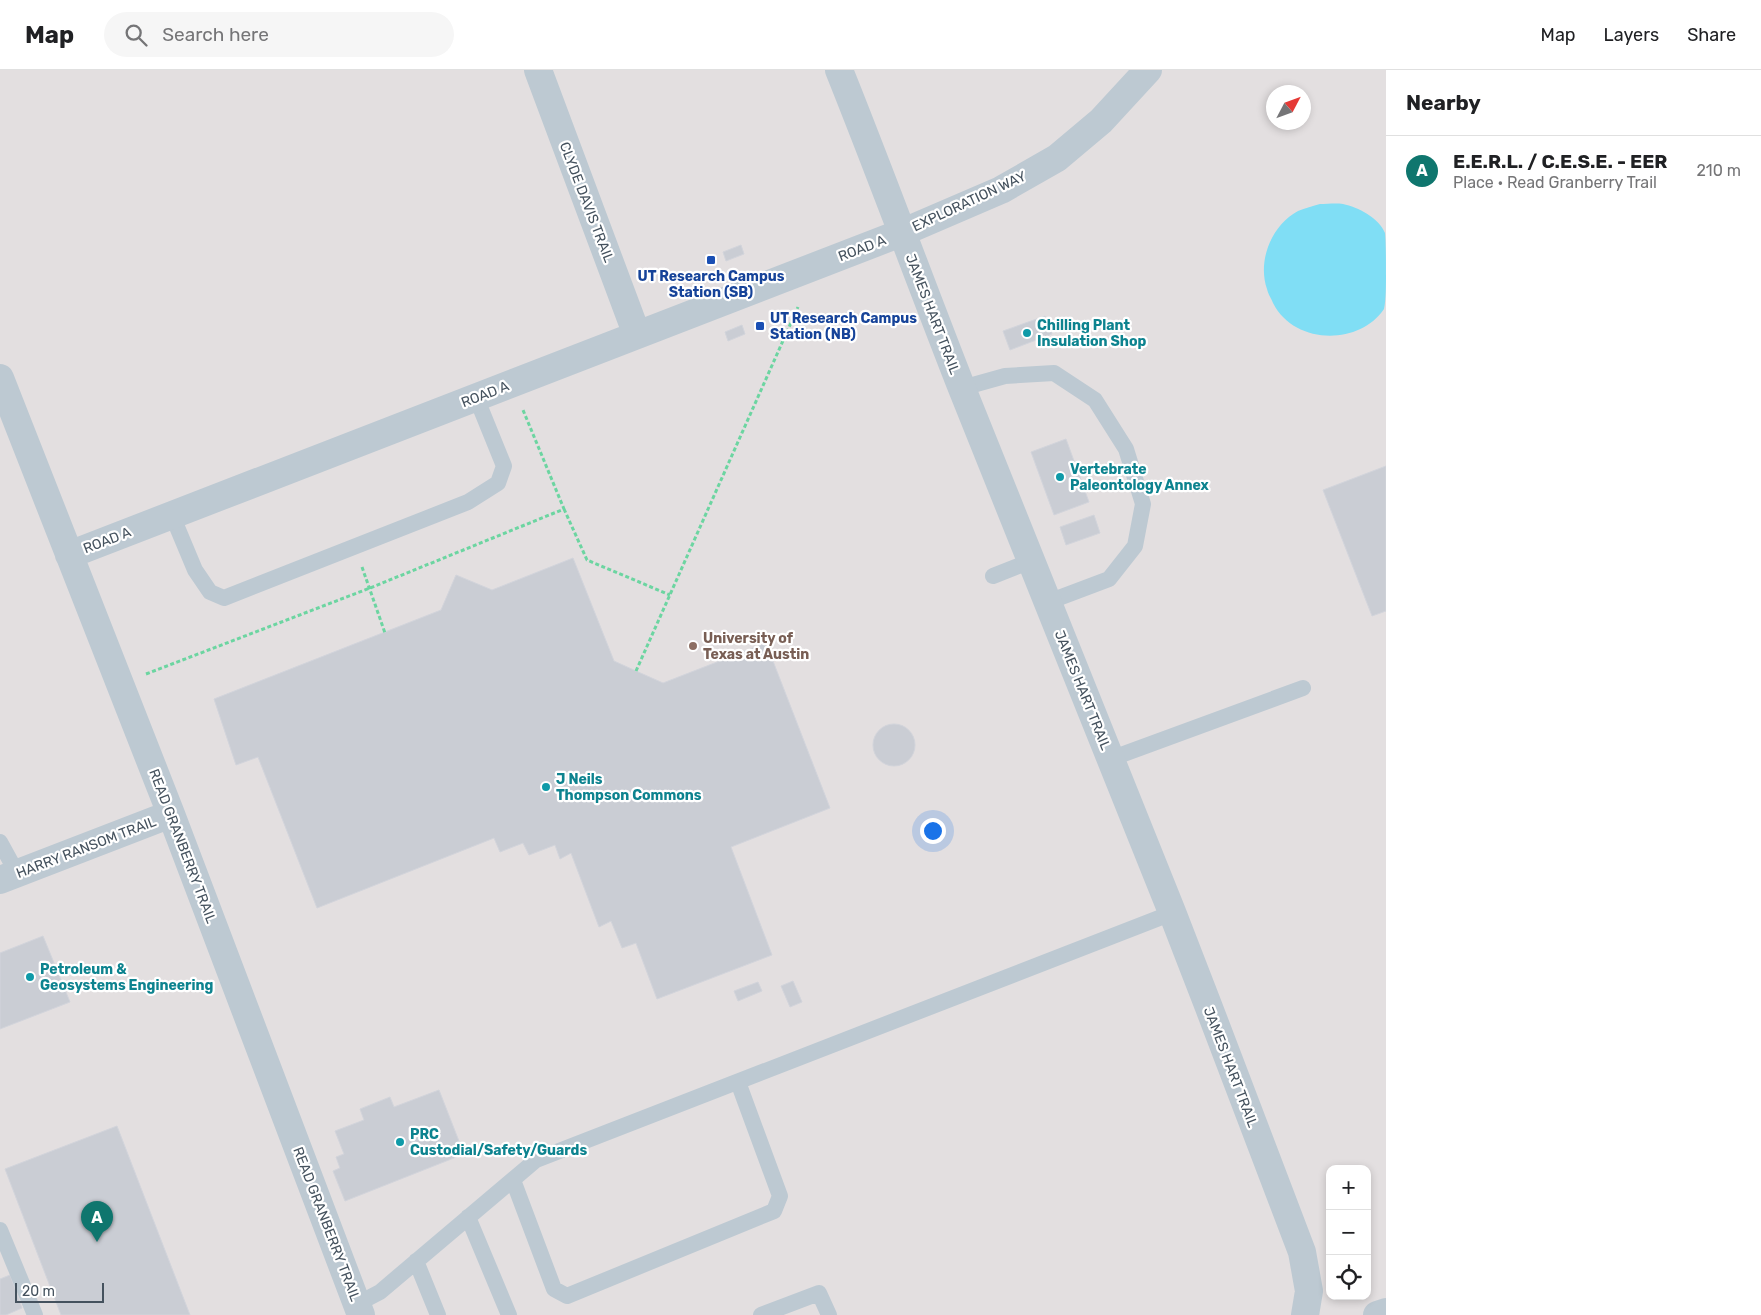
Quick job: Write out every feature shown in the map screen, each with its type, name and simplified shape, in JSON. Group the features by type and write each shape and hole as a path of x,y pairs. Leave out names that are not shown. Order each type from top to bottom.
{"street":[{"name":"CLYDE DAVIS TRAIL","path":"538,70 637,334"},
{"name":"JAMES HART TRAIL","path":"839,70 962,388 1172,913 1302,1252 1309,1291 1305,1315"},
{"name":"EXPLORATION WAY","path":"901,233 1001,190 1057,158 1101,121 1148,70"},
{"name":"ROAD A","path":"69,555 901,233"},
{"name":"READ GRANBERRY TRAIL","path":"0,378 171,814 359,1310"},
{"name":"HARRY RANSOM TRAIL","path":"8,876 171,814"},
{"path":"1378,1315 1386,1312"}],"lane":[{"path":"962,388 1005,376 1054,373 1095,400 1126,449 1143,504 1135,546 1109,579 1048,602"},
{"path":"172,515 195,570 210,592 224,598 468,502 498,483 504,466 476,397"},
{"path":"993,576 1031,561"},
{"path":"1110,759 1303,688"},
{"path":"0,842 8,876"},
{"path":"359,1310 536,1160 1172,913"},
{"path":"513,1180 554,1288 567,1296 774,1211 780,1196 738,1082"},
{"path":"468,1217 509,1315"},
{"path":"0,1230 35,1315"},
{"path":"416,1262 438,1315"},
{"path":"762,1315 819,1293 829,1315"}],"path":[{"path":"636,671 798,307"},
{"path":"512,383 587,560 670,595"},
{"path":"120,684 370,588 564,509"},
{"path":"354,547 384,632"}],"shaded area":[{"name":"University of Texas at Austin","path":"0,70 1386,70 1386,1315 0,1315"}],"water":[{"path":"1320,204 1349,205 1373,218 1385,233 1386,297 1384,309 1373,321 1359,330 1327,336 1311,333 1296,327 1283,317 1267,291 1264,278 1266,255 1274,234 1289,217 1298,211"}],"building":[{"path":"741,245 744,254 726,261 723,252"},
{"name":"Chilling Plant Insulation Shop","path":"1045,316 1052,334 1010,350 1003,331"},
{"path":"742,325 745,334 728,341 725,332"},
{"name":"Vertebrate Paleontology Annex","path":"1066,439 1089,502 1054,515 1031,452"},
{"path":"1386,466 1386,611 1372,616 1323,490"},
{"name":"Vertebrate Paleontology Annex","path":"1094,515 1100,533 1066,545 1060,527"},
{"name":"J Neils Thompson Commons","path":"573,558 614,661 663,683 766,643 830,808 731,847 772,955 657,999 636,943 622,948 611,921 599,927 571,853 560,859 555,845 529,855 523,843 500,852 494,838 317,908 258,757 236,765 214,699 441,610 456,575 492,590"},
{"path":"894,724 909,730 915,745 909,760 894,766 879,760 873,745 879,730"},
{"name":"Petroleum & Geosystems Engineering","path":"43,936 70,1002 0,1029 0,953"},
{"path":"793,981 802,1002 790,1007 781,986"},
{"path":"758,982 762,991 738,1001 734,991"},
{"name":"PRC Custodial/Safety/Guards","path":"439,1090 464,1154 345,1201 333,1171 340,1168 336,1157 344,1154 335,1131 364,1120 360,1109 390,1097 394,1107"},
{"path":"117,1126 190,1315 61,1315 5,1169"},
{"path":"10,1275 22,1308 6,1315 0,1315 0,1279"}],"place":[{"name":"UT Research Campus Station (SB)","path":"711,260"},
{"name":"UT Research Campus Station (NB)","path":"760,326"},
{"name":"Chilling Plant Insulation Shop","path":"1027,333"},
{"name":"Vertebrate Paleontology Annex","path":"1060,477"},
{"name":"University of Texas at Austin","path":"693,646"},
{"name":"J Neils Thompson Commons","path":"546,787"},
{"name":"Petroleum & Geosystems Engineering","path":"30,977"},
{"name":"PRC Custodial/Safety/Guards","path":"400,1142"},
{"name":"E.E.R.L. / C.E.S.E. - EER","path":"97,1242"}]}
